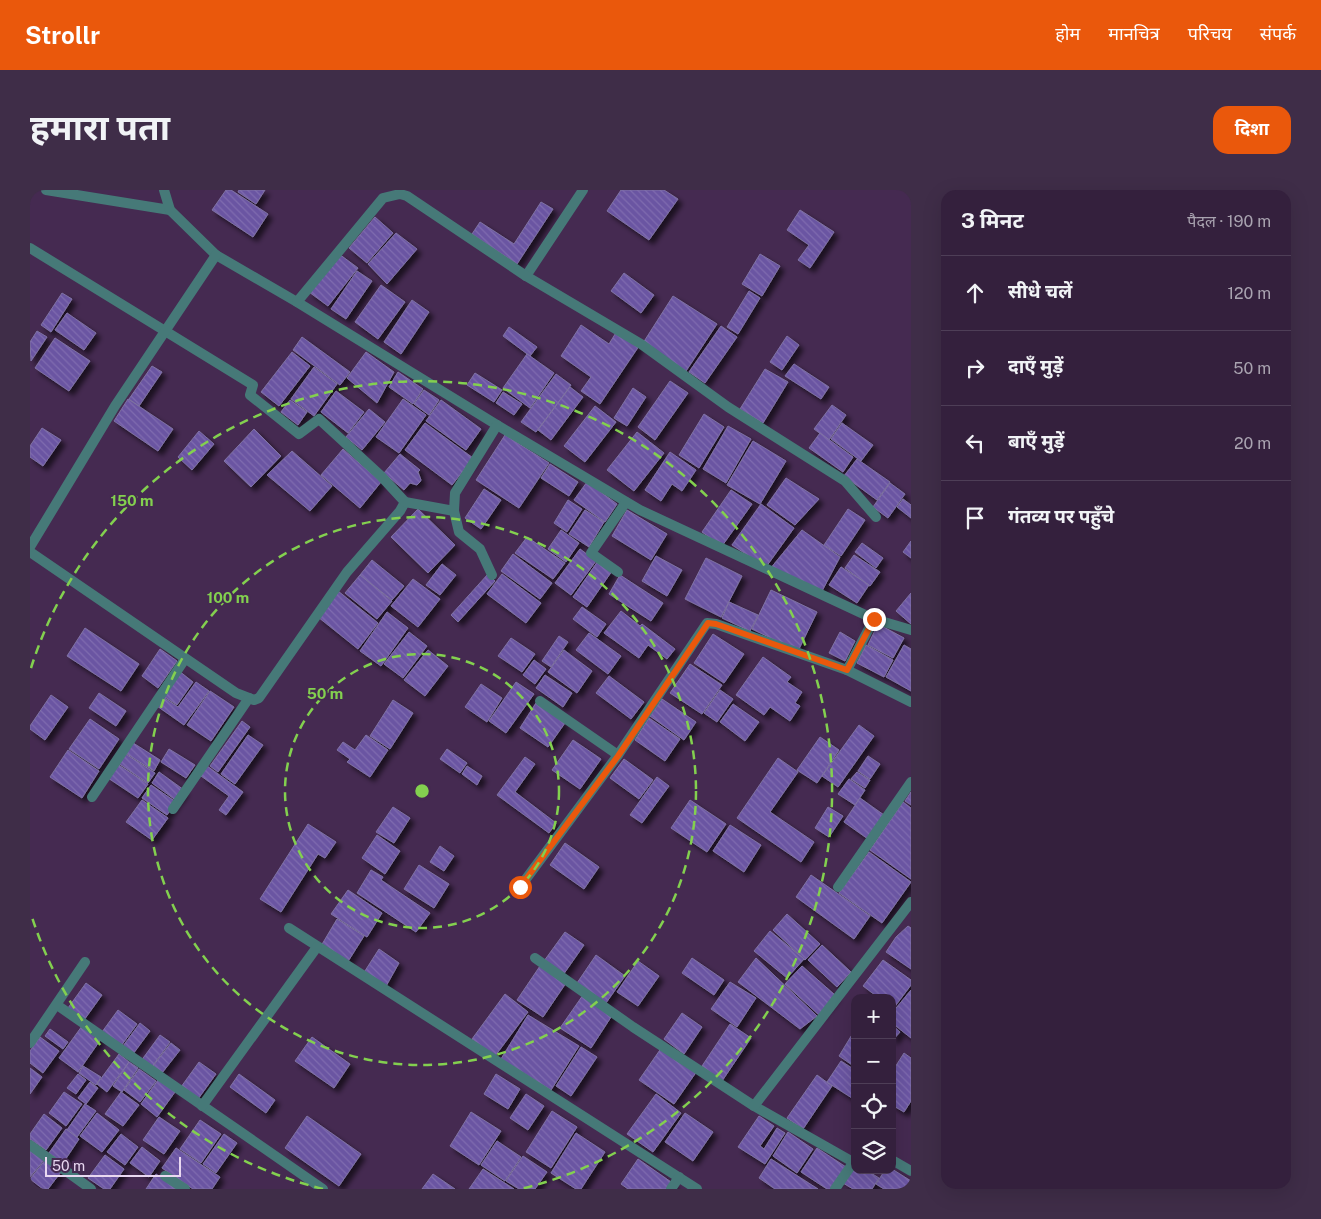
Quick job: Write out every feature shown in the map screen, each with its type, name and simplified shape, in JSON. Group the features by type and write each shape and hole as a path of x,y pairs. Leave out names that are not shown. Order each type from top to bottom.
{"street":[{"path":"46,190 170,210"},
{"path":"164,190 170,210 216,255 297,302 626,502 874,619 911,630"},
{"path":"526,276 583,190"},
{"path":"297,302 383,198 400,194 416,200 526,276 641,344 728,407 845,481 876,516"},
{"path":"30,248 253,385 250,395 299,434 319,420 381,476 405,502 454,511"},
{"path":"30,547 115,406 216,255"},
{"path":"492,575 480,549 459,532 454,511 455,493 497,425"},
{"path":"30,552 236,693 254,700 259,698 347,572 400,511 405,502"},
{"path":"618,572 591,553 626,502"},
{"path":"847,670 874,619"},
{"path":"520,887 618,756 708,623 716,624 847,670 911,702"},
{"path":"92,797 185,659"},
{"path":"173,808 248,698"},
{"path":"540,701 618,756"},
{"path":"838,887 911,782"},
{"path":"754,1106 911,902"},
{"path":"289,928 697,1189"},
{"path":"202,1106 317,947"},
{"path":"535,958 633,1027 754,1106 851,1159"},
{"path":"30,1044 86,962"},
{"path":"57,1004 323,1189"},
{"path":"30,1145 91,1189"},
{"path":"896,1162 911,1171"},
{"path":"835,1189 851,1165"},
{"path":"165,1176 185,1189"},
{"path":"672,1189 679,1177"}],"building":[{"path":"226,190 231,190 268,214 253,237 212,210"},
{"path":"239,190 265,190 256,204 238,192"},
{"path":"621,190 664,190 678,199 649,240 607,211"},
{"path":"541,202 553,209 517,264 472,234 480,222 514,244"},
{"path":"800,210 834,232 810,268 798,260 809,245 787,230"},
{"path":"375,217 393,233 367,263 349,248"},
{"path":"396,233 417,249 387,284 368,264"},
{"path":"339,254 358,268 328,306 309,292"},
{"path":"760,254 780,266 762,296 742,284"},
{"path":"357,271 372,281 346,319 331,309"},
{"path":"624,273 654,295 641,313 611,291"},
{"path":"381,285 405,302 378,339 355,322"},
{"path":"749,291 760,298 738,334 727,327"},
{"path":"62,293 72,299 51,332 41,325"},
{"path":"673,296 717,324 686,371 643,343"},
{"path":"412,300 429,312 401,354 384,342"},
{"path":"67,313 96,333 84,350 55,330"},
{"path":"581,325 609,344 617,331 639,346 600,404 581,391 591,377 561,356"},
{"path":"721,326 737,337 705,383 689,372"},
{"path":"509,327 537,347 530,356 503,336"},
{"path":"37,331 47,337 31,361 30,342"},
{"path":"787,336 799,345 782,370 770,362"},
{"path":"302,337 350,372 340,385 293,350"},
{"path":"55,338 90,361 69,391 35,368"},
{"path":"292,352 310,366 279,406 261,392"},
{"path":"366,352 394,372 377,403 347,378"},
{"path":"527,354 554,373 530,408 503,388"},
{"path":"794,364 829,387 821,399 785,376"},
{"path":"152,366 162,372 139,406 129,399"},
{"path":"314,367 337,384 314,416 291,399"},
{"path":"765,369 788,382 763,423 740,409"},
{"path":"398,372 423,389 413,404 389,387"},
{"path":"475,373 502,390 494,402 467,385"},
{"path":"556,374 571,385 536,432 521,422"},
{"path":"670,381 688,393 655,440 638,427"},
{"path":"570,387 583,397 551,440 538,430"},
{"path":"633,388 646,397 627,426 614,418"},
{"path":"424,390 439,400 429,415 414,404"},
{"path":"336,391 364,412 348,433 321,412"},
{"path":"503,392 522,404 514,415 496,403"},
{"path":"128,399 173,429 158,451 114,421"},
{"path":"403,399 426,415 399,453 376,437"},
{"path":"290,400 307,412 298,425 281,412"},
{"path":"441,400 481,429 466,450 426,421"},
{"path":"832,405 846,415 829,440 814,429"},
{"path":"595,406 616,422 585,462 564,446"},
{"path":"369,409 385,422 362,450 346,437"},
{"path":"704,414 724,427 699,468 679,455"},
{"path":"425,423 473,458 452,485 405,450"},
{"path":"842,423 873,445 861,461 831,439"},
{"path":"728,426 751,439 726,483 703,469"},
{"path":"42,428 61,440 43,466 30,457 30,446"},
{"path":"254,429 281,456 251,487 224,461"},
{"path":"199,431 214,444 192,470 178,457"},
{"path":"637,432 664,453 634,491 607,470"},
{"path":"820,433 853,457 843,472 809,448"},
{"path":"505,435 549,463 519,508 476,480"},
{"path":"753,441 786,461 760,504 727,485"},
{"path":"343,449 381,482 360,508 321,475"},
{"path":"292,451 332,486 310,511 267,475"},
{"path":"670,452 696,470 682,491 672,484 661,501 645,490"},
{"path":"400,454 420,470 418,472 420,482 417,485 410,483 404,490 384,473"},
{"path":"857,459 890,482 877,500 844,476"},
{"path":"550,464 578,482 569,496 541,478"},
{"path":"786,478 819,499 795,525 767,505"},
{"path":"587,482 617,504 605,522 574,500"},
{"path":"890,483 905,494 888,518 873,507"},
{"path":"484,489 501,500 481,529 465,518"},
{"path":"731,490 752,504 722,546 702,532"},
{"path":"903,499 911,505 911,518 897,507"},
{"path":"568,500 582,509 567,532 554,523"},
{"path":"761,504 794,528 766,567 732,545"},
{"path":"418,509 455,545 428,573 391,537"},
{"path":"848,509 865,520 841,556 824,545"},
{"path":"585,510 604,522 589,547 569,534"},
{"path":"627,510 667,534 651,560 612,536"},
{"path":"561,530 579,543 566,562 548,549"},
{"path":"802,530 840,557 822,591 770,569"},
{"path":"527,537 565,563 553,579 515,553"},
{"path":"911,541 911,558 903,552"},
{"path":"862,543 883,558 876,568 855,552"},
{"path":"580,549 596,561 571,595 555,583"},
{"path":"513,554 552,583 540,599 501,571"},
{"path":"854,555 880,572 870,586 845,568"},
{"path":"656,556 682,570 667,596 642,581"},
{"path":"706,558 742,576 721,617 685,599"},
{"path":"372,560 404,586 392,600 360,575"},
{"path":"598,561 612,571 587,607 573,597"},
{"path":"442,564 456,575 440,595 426,585"},
{"path":"841,567 869,585 857,603 829,585"},
{"path":"488,574 495,581 458,622 451,615"},
{"path":"502,574 541,603 526,623 487,594"},
{"path":"360,575 392,601 377,619 345,593"},
{"path":"620,575 663,603 651,621 609,594"},
{"path":"413,579 440,599 418,627 391,606"},
{"path":"771,590 817,612 798,651 752,629"},
{"path":"338,591 378,623 358,649 318,617"},
{"path":"911,593 911,624 896,611"},
{"path":"729,602 758,615 750,631 722,618"},
{"path":"582,607 606,624 597,637 573,619"},
{"path":"621,611 675,649 667,659 648,645 639,658 604,633"},
{"path":"387,612 408,628 381,666 360,651"},
{"path":"878,624 904,638 893,658 868,645"},
{"path":"85,628 139,664 121,691 67,656"},
{"path":"409,632 427,646 403,678 384,664"},
{"path":"840,632 855,641 845,661 829,653"},
{"path":"589,633 621,656 608,674 576,650"},
{"path":"713,634 744,654 724,683 694,663"},
{"path":"559,636 568,642 551,667 542,661"},
{"path":"511,638 535,654 522,672 498,656"},
{"path":"866,645 893,660 884,677 857,663"},
{"path":"904,645 911,649 911,691 886,677"},
{"path":"160,649 177,661 158,688 142,676"},
{"path":"428,650 448,666 425,696 404,680"},
{"path":"564,650 592,671 577,693 548,672"},
{"path":"763,657 791,677 787,682 802,692 795,703 800,706 790,721 770,707 764,715 736,695"},
{"path":"534,660 546,669 535,684 523,675"},
{"path":"690,664 722,685 702,714 670,693"},
{"path":"179,671 193,682 177,705 162,695"},
{"path":"545,675 572,693 563,707 536,688"},
{"path":"609,676 644,702 631,719 596,693"},
{"path":"196,682 209,691 184,725 157,706 163,697 178,707"},
{"path":"516,682 534,694 506,733 489,721"},
{"path":"481,684 502,698 487,722 465,707"},
{"path":"720,690 733,699 717,722 704,713"},
{"path":"210,691 234,707 211,741 187,725"},
{"path":"99,693 126,711 116,726 89,708"},
{"path":"51,695 68,707 45,740 30,729 30,726"},
{"path":"662,699 696,722 684,740 650,716"},
{"path":"393,700 413,713 390,749 370,736"},
{"path":"536,703 565,723 548,747 520,728"},
{"path":"733,704 759,722 745,741 720,722"},
{"path":"649,718 680,739 665,761 635,740"},
{"path":"90,719 119,739 99,769 69,749"},
{"path":"242,721 250,727 218,772 210,766"},
{"path":"859,725 874,736 838,787 822,776"},
{"path":"248,735 263,745 235,784 221,774"},
{"path":"366,735 388,750 370,777 347,762 350,759 337,750 343,742 355,750"},
{"path":"820,737 839,750 817,783 797,770"},
{"path":"573,740 601,759 580,789 552,770"},
{"path":"130,741 160,760 154,771 124,752"},
{"path":"169,749 195,765 186,778 161,762"},
{"path":"447,749 467,763 460,773 440,759"},
{"path":"68,750 99,771 82,798 50,777"},
{"path":"124,753 155,773 148,783 118,763"},
{"path":"868,756 880,764 870,779 858,771"},
{"path":"525,757 535,764 515,792 556,823 549,833 497,795"},
{"path":"778,758 798,772 770,812 814,842 801,862 737,818"},
{"path":"624,759 653,780 639,799 610,778"},
{"path":"117,764 148,784 138,798 108,778"},
{"path":"207,766 243,792 226,815 219,810 229,796 201,776"},
{"path":"467,766 482,776 477,785 462,774"},
{"path":"159,772 184,790 177,801 152,783"},
{"path":"857,772 870,780 865,788 851,779"},
{"path":"657,777 669,786 642,823 630,815"},
{"path":"849,779 865,790 855,805 838,794"},
{"path":"151,785 176,802 167,815 142,798"},
{"path":"911,792 911,805 905,801"},
{"path":"860,798 884,815 868,839 844,822"},
{"path":"142,800 168,818 152,840 126,822"},
{"path":"690,800 726,824 707,852 671,828"},
{"path":"903,802 911,808 911,879 870,850"},
{"path":"393,807 410,818 394,843 376,832"},
{"path":"828,807 843,816 829,837 815,828"},
{"path":"308,824 336,842 325,858 318,854 281,912 260,899"},
{"path":"730,825 761,845 744,872 713,851"},
{"path":"377,835 400,851 385,874 362,858"},
{"path":"565,843 599,867 584,889 550,865"},
{"path":"440,846 454,856 444,871 430,862"},
{"path":"869,852 911,882 882,923 839,893"},
{"path":"419,865 449,884 434,908 404,889"},
{"path":"371,870 383,877 381,880 430,913 416,932 357,893"},
{"path":"811,875 870,916 854,939 796,897"},
{"path":"348,890 382,913 367,937 331,914"},
{"path":"787,914 820,944 805,960 773,930"},
{"path":"337,919 364,936 347,963 321,946"},
{"path":"908,926 911,928 911,969 886,952 896,937"},
{"path":"770,931 804,959 787,978 754,951"},
{"path":"565,932 584,945 563,975 544,961"},
{"path":"822,945 851,972 837,987 808,960"},
{"path":"379,949 399,963 385,988 363,974"},
{"path":"596,955 625,976 606,1003 577,983"},
{"path":"692,958 724,980 714,995 682,973"},
{"path":"756,958 817,1016 800,1029 738,982"},
{"path":"883,960 911,980 911,985 896,1005 896,994 874,994 863,986"},
{"path":"638,961 659,976 638,1006 617,992"},
{"path":"540,966 566,983 543,1017 517,1000"},
{"path":"802,966 835,995 819,1015 785,984"},
{"path":"730,982 756,998 737,1027 711,1009"},
{"path":"86,983 102,995 84,1020 68,1008"},
{"path":"911,990 911,1038 896,1026 896,1008"},
{"path":"505,994 528,1012 495,1056 472,1039"},
{"path":"583,995 613,1014 591,1048 560,1028"},
{"path":"118,1010 137,1024 121,1046 102,1032"},
{"path":"682,1013 702,1027 684,1054 664,1039"},
{"path":"528,1015 579,1046 551,1090 501,1059"},
{"path":"140,1023 150,1031 133,1054 123,1046"},
{"path":"730,1024 751,1038 722,1081 702,1066"},
{"path":"82,1026 101,1039 78,1072 59,1058"},
{"path":"896,1028 900,1032 896,1036"},
{"path":"50,1029 68,1042 63,1049 45,1036"},
{"path":"160,1035 170,1042 151,1068 141,1061"},
{"path":"851,1036 851,1064 839,1056"},
{"path":"40,1037 59,1051 43,1073 30,1063 30,1051"},
{"path":"312,1037 350,1064 334,1088 295,1061"},
{"path":"171,1043 180,1050 162,1073 153,1066"},
{"path":"581,1047 597,1057 571,1096 556,1086"},
{"path":"662,1047 697,1071 674,1104 639,1080"},
{"path":"904,1053 911,1058 911,1101 904,1112 896,1107 896,1066"},
{"path":"119,1054 129,1062 107,1092 97,1084"},
{"path":"841,1061 851,1067 851,1097 827,1082"},
{"path":"129,1062 138,1068 122,1092 113,1086"},
{"path":"199,1062 216,1074 198,1099 181,1087"},
{"path":"83,1066 101,1077 96,1085 79,1073"},
{"path":"30,1068 42,1077 30,1094"},
{"path":"139,1069 156,1081 140,1102 124,1090"},
{"path":"78,1074 86,1080 76,1094 67,1088"},
{"path":"239,1074 275,1100 266,1113 230,1087"},
{"path":"496,1074 520,1089 508,1109 484,1094"},
{"path":"817,1075 832,1086 803,1129 787,1118"},
{"path":"158,1080 175,1092 157,1117 141,1104"},
{"path":"90,1082 98,1088 86,1104 78,1098"},
{"path":"64,1092 82,1104 66,1126 49,1113"},
{"path":"121,1092 139,1105 123,1126 105,1114"},
{"path":"526,1094 544,1106 528,1130 510,1118"},
{"path":"656,1094 681,1113 653,1152 627,1134"},
{"path":"85,1104 96,1111 77,1137 67,1130"},
{"path":"552,1111 577,1127 551,1168 526,1152"},
{"path":"471,1112 501,1131 479,1165 450,1146"},
{"path":"97,1113 119,1130 102,1152 80,1136"},
{"path":"685,1113 713,1132 693,1161 665,1142"},
{"path":"44,1114 62,1128 46,1150 30,1139 30,1134"},
{"path":"307,1116 361,1154 339,1186 285,1148"},
{"path":"759,1116 774,1126 760,1146 764,1149 777,1128 785,1133 765,1164 738,1147"},
{"path":"159,1117 180,1131 164,1154 143,1140"},
{"path":"200,1120 221,1134 201,1163 180,1149"},
{"path":"66,1129 79,1139 63,1163 49,1153"},
{"path":"788,1132 813,1149 797,1173 773,1156"},
{"path":"576,1133 605,1152 581,1189 576,1189 551,1173"},
{"path":"121,1134 138,1147 125,1165 107,1152"},
{"path":"224,1134 237,1143 216,1173 203,1164"},
{"path":"497,1141 521,1157 505,1181 481,1165"},
{"path":"142,1147 160,1161 149,1177 130,1163"},
{"path":"176,1148 220,1177 212,1189 193,1189 162,1168"},
{"path":"817,1148 846,1167 831,1189 827,1189 801,1172"},
{"path":"30,1149 44,1160 30,1177"},
{"path":"105,1155 124,1169 110,1189 104,1189 88,1178"},
{"path":"523,1156 547,1172 535,1189 519,1189 506,1181"},
{"path":"46,1159 61,1172 48,1189 43,1189 30,1179"},
{"path":"638,1159 674,1184 670,1189 628,1189 621,1184"},
{"path":"771,1159 818,1189 775,1189 759,1178"},
{"path":"483,1169 514,1189 469,1189"},
{"path":"851,1170 851,1174 872,1174 879,1178 872,1189 853,1189 843,1183"},
{"path":"896,1172 911,1181 911,1189 884,1189 876,1184 882,1174 896,1174"},
{"path":"156,1174 177,1189 146,1189"},
{"path":"433,1174 455,1189 422,1189"}],"route":[{"path":"520,887 618,756 705,625 708,623 716,624 847,670 874,619"}]}
